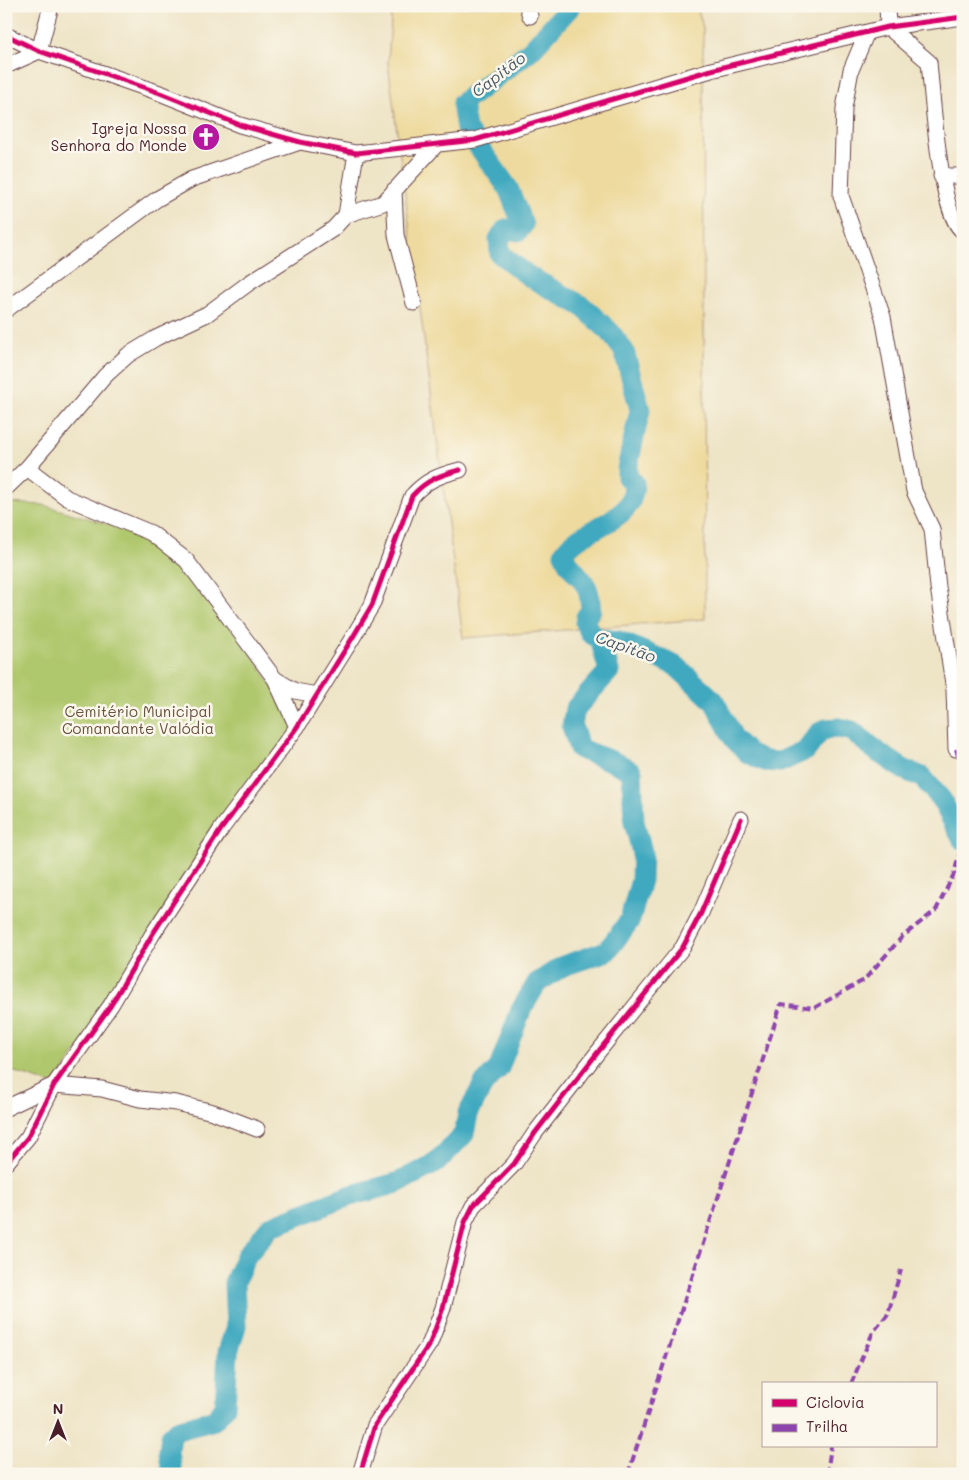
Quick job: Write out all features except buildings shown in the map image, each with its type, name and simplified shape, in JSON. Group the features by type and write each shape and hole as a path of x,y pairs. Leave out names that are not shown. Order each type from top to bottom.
{"street":[{"path":"39,52 52,6"},
{"path":"887,6 888,26 929,62 942,176 954,222 963,231"},
{"path":"6,34 39,52 160,93 240,125 300,142 356,153 475,140 711,70 888,26 963,17"},
{"path":"866,32 851,70 844,108 840,196 883,317 914,491 932,529 938,587 954,690 956,749"},
{"path":"6,66 39,52"},
{"path":"6,310 156,199 192,180 300,142"},
{"path":"6,488 27,468 106,376 128,356 156,338 207,314 257,278 333,229 346,216 383,203 437,144"},
{"path":"346,216 356,153"},
{"path":"942,176 963,176"},
{"path":"394,190 396,235 414,303"},
{"path":"27,468 67,498 151,533 186,560 275,679 296,727"},
{"path":"6,1163 28,1137 54,1085 111,1005 152,935 222,828 296,727 372,605 412,496 424,482 442,474 460,470"},
{"path":"275,679 295,691 317,695"},
{"path":"360,1474 375,1425 430,1343 443,1308 465,1222 473,1206 514,1164 592,1059 683,947 702,913 740,819"},
{"path":"6,1108 54,1085 102,1090 213,1112 257,1129"}],"green space":[{"name":"Cemitério Municipal Comandante Valódia","path":"6,503 43,505 111,525 151,533 186,560 241,636 297,727 54,1085 6,1069"}],"sand":[{"path":"392,6 697,6 703,28 705,619 463,638 388,63"}],"waterway":[{"name":"Capitão","path":"571,6 531,50 462,103 466,129 508,188 523,225 518,231 506,229 499,239 500,254 530,277 582,306 610,332 624,351 640,410 627,469 627,477 634,483 632,497 626,508 617,516 572,543 564,553 568,563 583,581 588,591 591,610 586,617 585,623 591,634 600,639 618,641 675,665 714,701 734,739 748,753 765,761 780,762 806,750 819,733 826,729 839,728 852,731 879,753 903,769 922,777 941,799 963,840"},
{"path":"172,1474 169,1451 171,1436 177,1430 214,1420 225,1407 228,1352 236,1326 234,1283 246,1256 270,1227 349,1196 397,1183 436,1163 464,1134 468,1114 483,1085 499,1068 521,1010 537,983 563,966 607,951 630,920 641,880 642,852 634,822 632,772 619,764 579,748 572,726 575,709 609,671 600,639"}],"marked path":[{"path":"956,749 963,773"},
{"path":"628,1474 781,1004 814,1008 864,980 902,937 936,910 954,874 963,840"},
{"path":"852,1382 873,1332 888,1314 901,1270"},
{"path":"827,1474 831,1448"}],"cycle path":[{"path":"6,35 39,51 160,93 240,125 300,142 356,153 475,140 711,70 888,27 963,17"},
{"path":"6,1163 28,1137 54,1085 111,1005 152,935 222,828 297,727 353,637 372,605 412,496 434,479 460,470"},
{"path":"360,1474 375,1425 430,1343 443,1308 465,1222 473,1206 514,1164 535,1133 598,1052 683,947 701,913 741,819"}],"place":[{"name":"Igreja Nossa Senhora do Monde","path":"206,137"}]}
